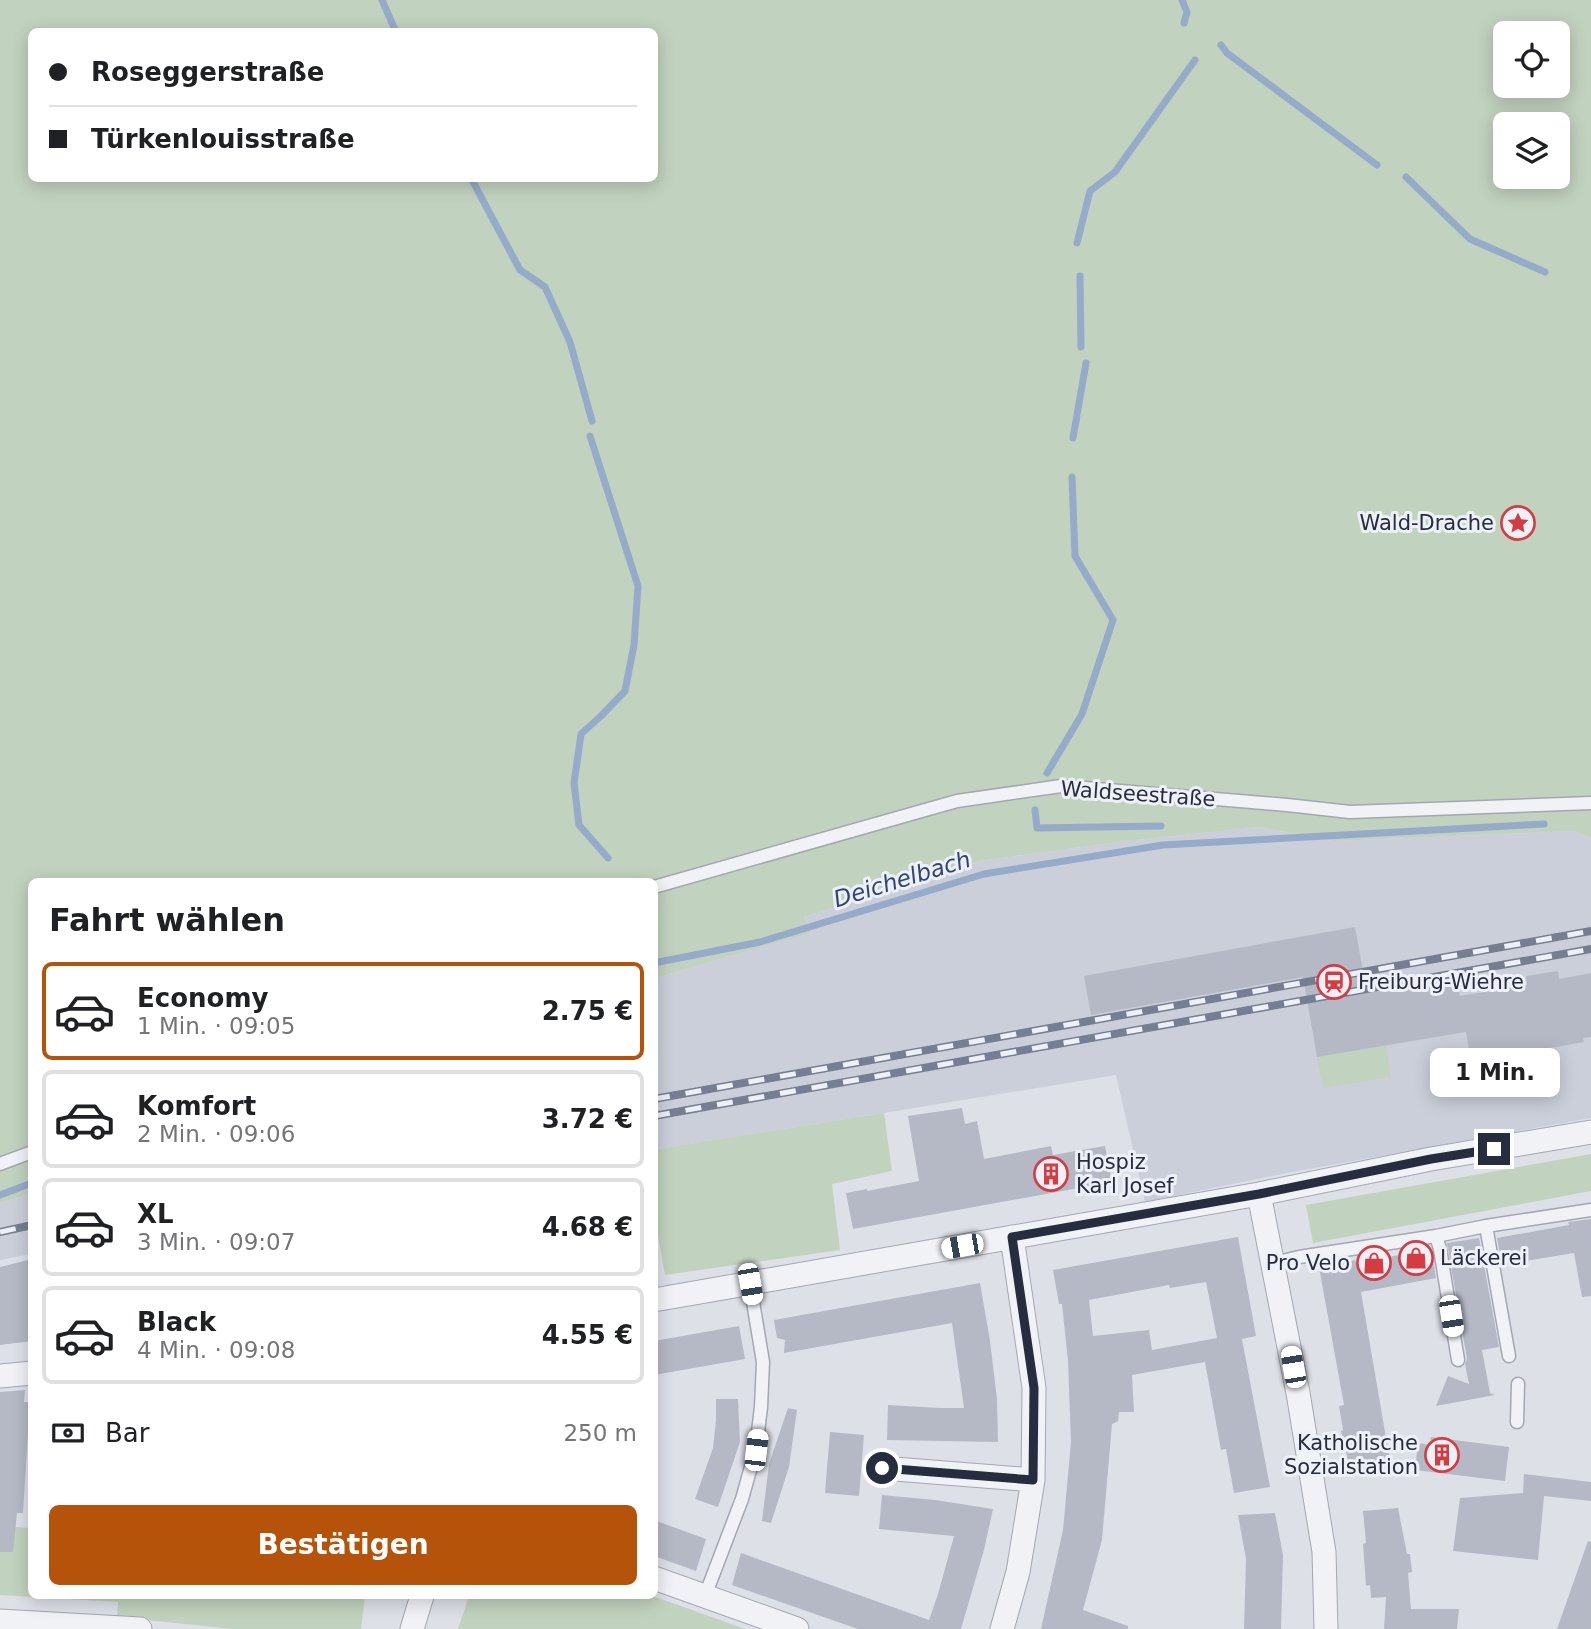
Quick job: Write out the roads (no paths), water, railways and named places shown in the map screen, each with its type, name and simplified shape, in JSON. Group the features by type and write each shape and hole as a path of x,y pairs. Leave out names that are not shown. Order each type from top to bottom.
{"street":[{"path":"658,1299 1259,1194 1431,1159 1591,1132"},
{"path":"1259,1194 1298,1393 1324,1552 1325,1629"},
{"path":"1002,1629 1018,1572 1033,1480 1034,1388 1012,1237"},
{"path":"0,1376 28,1373"},
{"path":"882,1468 1033,1480"},
{"path":"658,1579 797,1629"},
{"path":"412,1629 421,1599"},
{"path":"0,1621 140,1629"}],"lane":[{"name":"Waldseestraße","path":"658,886 957,801 1061,786 1350,812 1591,803"},
{"path":"0,1164 28,1154"},
{"path":"1274,1263 1591,1210"},
{"path":"1486,1226 1509,1356"},
{"path":"1436,1236 1458,1360"},
{"path":"705,1596 742,1499 756,1450 763,1362 750,1284"},
{"path":"1517,1422 1518,1384"}],"waterway":[{"path":"382,0 394,28"},
{"path":"1182,0 1187,12 1184,23"},
{"path":"1221,45 1227,53 1377,165"},
{"path":"1077,243 1090,191 1115,172 1195,60"},
{"path":"1406,177 1470,239 1545,272"},
{"path":"473,182 520,270 545,287 570,342 592,421"},
{"path":"1080,276 1081,347"},
{"path":"1073,438 1086,363"},
{"path":"590,436 638,586 634,645 625,691 581,734 574,783 579,825 608,858"},
{"path":"1047,773 1082,714 1113,620 1075,556 1072,477"},
{"path":"1035,810 1037,828 1161,826"},
{"name":"Deichelbach","path":"658,962 760,942 984,874 1163,845 1544,824"},
{"name":"Deichelbach","path":"0,1195 28,1184"}],"railway":[{"path":"658,1098 1591,931"},
{"path":"658,1115 1591,949"},
{"path":"0,1232 28,1226"}],"place":[{"name":"Wald-Drache","path":"1518,523"},
{"name":"Freiburg-Wiehre","path":"1334,982"},
{"name":"Hospiz Karl Josef","path":"1051,1174"},
{"name":"Läckerei","path":"1416,1258"},
{"name":"Pro Velo","path":"1374,1263"},
{"name":"Katholische Sozialstation","path":"1442,1455"}]}
